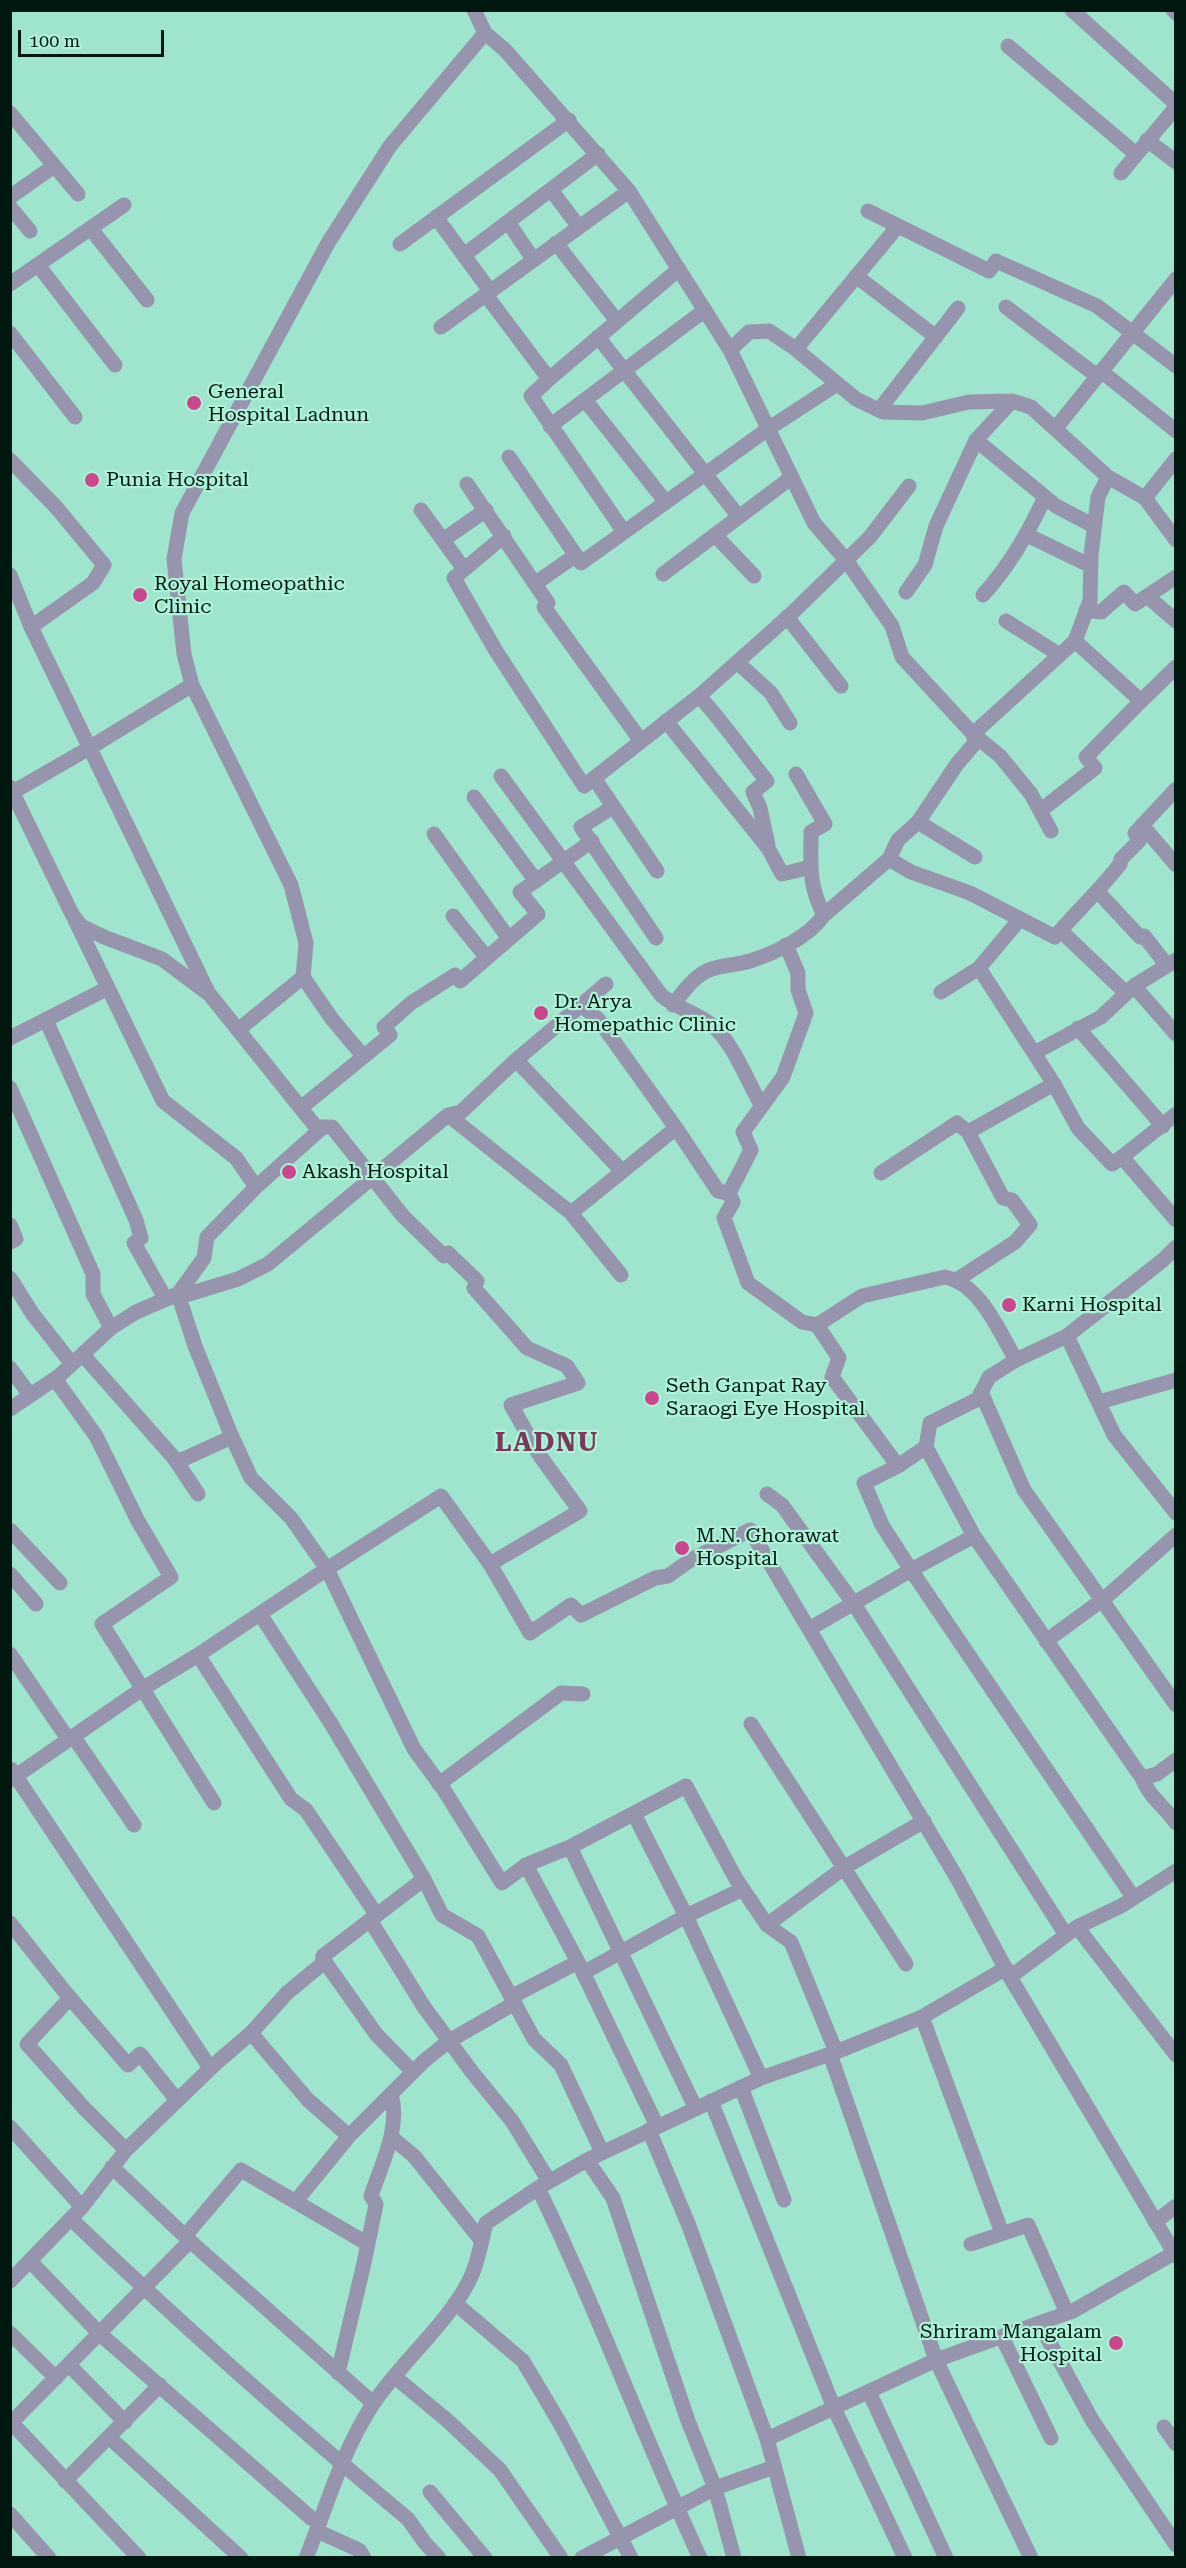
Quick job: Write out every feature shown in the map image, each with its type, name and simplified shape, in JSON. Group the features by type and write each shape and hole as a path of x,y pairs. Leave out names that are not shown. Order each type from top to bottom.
{"street":[{"path":"1072,10 1176,105 1121,173"},
{"path":"477,12 484,33 505,50 629,191 730,350 814,523 846,560 892,626 902,657 974,734 1000,756 1031,794 1051,831"},
{"path":"363,1056 332,1019 303,976 306,943 291,885 192,685 184,654 174,559 182,513 328,243 390,146 484,33"},
{"path":"1008,46 1136,154"},
{"path":"10,113 78,194"},
{"path":"400,244 568,120"},
{"path":"1147,140 1176,162"},
{"path":"464,255 598,154"},
{"path":"10,197 54,166"},
{"path":"551,190 579,226"},
{"path":"441,327 629,191"},
{"path":"10,284 124,205"},
{"path":"10,207 30,231"},
{"path":"868,211 989,271 996,261 1097,306 1176,366"},
{"path":"436,217 549,379"},
{"path":"508,222 533,259"},
{"path":"796,349 898,226"},
{"path":"91,229 147,300"},
{"path":"556,243 617,321"},
{"path":"38,265 115,365"},
{"path":"624,532 531,396 679,269"},
{"path":"856,276 936,337"},
{"path":"1055,429 1132,332 1170,296 1176,279"},
{"path":"1006,307 1176,431"},
{"path":"879,411 958,308"},
{"path":"550,426 705,310"},
{"path":"730,350 749,332 769,331 796,349 856,399 879,411 922,413 969,402 1012,401 1031,407 1108,477 1145,498 1176,540"},
{"path":"10,333 75,417"},
{"path":"598,337 739,517"},
{"path":"509,457 581,563 705,473 837,384"},
{"path":"585,400 665,501"},
{"path":"906,592 925,565 936,526 976,440 1012,401"},
{"path":"976,440 1045,497 1094,526"},
{"path":"1145,498 1176,459"},
{"path":"10,460 56,507 104,565 93,583 31,627"},
{"path":"663,574 792,477"},
{"path":"974,734 1075,641 1090,601 1098,497 1108,477"},
{"path":"467,484 536,583 548,603 544,607 641,741"},
{"path":"504,536 454,578 496,651 584,786 699,696 788,618 870,537 909,486"},
{"path":"983,595 1002,574 1027,535 1045,497"},
{"path":"422,510 464,569"},
{"path":"443,540 486,510"},
{"path":"714,535 753,576"},
{"path":"1027,535 1091,566"},
{"path":"536,583 576,555"},
{"path":"10,575 31,627 210,995 316,1127 333,1127 403,1216 444,1256 448,1253 477,1281 474,1288 527,1348 567,1366 578,1383 511,1405 540,1456 580,1511 490,1563"},
{"path":"1086,610 1101,612 1124,592 1135,604 1176,577"},
{"path":"1147,596 1176,621"},
{"path":"788,618 841,686"},
{"path":"1006,621 1060,655"},
{"path":"1075,641 1141,701"},
{"path":"737,662 771,693 790,723"},
{"path":"1040,811 1095,768 1086,757 1174,671"},
{"path":"192,685 91,747 12,790 106,989 163,1101 236,1158 256,1187"},
{"path":"699,696 721,720 739,748 767,781 753,792 760,808 768,848"},
{"path":"666,721 768,848 782,874 811,867"},
{"path":"673,1005 687,987 708,970 751,961 786,945 818,923 824,915 888,859 898,840 918,822 957,764 975,743 974,734"},
{"path":"796,774 825,824 810,832 814,896 824,915"},
{"path":"501,776 661,995 673,1005 712,1025 724,1038 761,1105"},
{"path":"594,778 657,871"},
{"path":"888,859 911,872 970,893 1055,937 1085,902 1098,892 1120,864 1120,859 1139,841 1135,833 1176,789"},
{"path":"474,797 536,881"},
{"path":"614,807 581,827 656,938"},
{"path":"918,822 975,857"},
{"path":"1142,825 1176,865"},
{"path":"434,834 508,939"},
{"path":"302,1107 390,1035 384,1028 411,1003 455,975 460,981 538,914 520,892 592,841"},
{"path":"1034,1053 1101,1017 1130,990 1171,962 1144,936 1140,937 1098,892"},
{"path":"72,914 81,926 162,959 210,995"},
{"path":"453,916 487,958"},
{"path":"941,992 979,968 1020,919"},
{"path":"1060,931 1130,990 1176,1034"},
{"path":"786,945 798,973 798,990 806,1013 783,1077 743,1132 750,1150 729,1193 733,1202 724,1218 748,1283 802,1322 817,1325 862,1296 945,1277 958,1279 985,1306 1016,1360"},
{"path":"979,968 1054,1084 1078,1128 1112,1164 1176,1114"},
{"path":"238,1030 303,976"},
{"path":"10,1409 55,1379 111,1328 174,1296 238,1279 268,1264 371,1176 448,1115 461,1112 516,1060 606,984"},
{"path":"10,1038 106,989"},
{"path":"582,1005 598,1019 676,1128 717,1191 729,1193"},
{"path":"46,1020 136,1220 141,1238 134,1244 174,1296 251,1478 291,1518 327,1569 414,1749 502,1883 526,1865 570,1847 686,1786 743,1890 767,1925 791,1942 833,2053 936,2360 1031,2558"},
{"path":"1078,1028 1163,1126"},
{"path":"516,1060 621,1170"},
{"path":"968,1132 1054,1084"},
{"path":"10,1088 93,1274 93,1294 111,1328"},
{"path":"448,1115 571,1213 621,1275"},
{"path":"880,1173 957,1123 968,1132 1003,1198 1012,1200 1030,1225 1015,1242 958,1279"},
{"path":"174,1296 204,1258 207,1237 256,1187 323,1127"},
{"path":"571,1213 621,1170 676,1128"},
{"path":"1122,1157 1176,1220"},
{"path":"10,1225 16,1239 10,1242"},
{"path":"1176,1247 1163,1260 1067,1336 1016,1360 989,1377 978,1399 930,1423 926,1447 974,1536 1157,1803 1165,1807 1176,1823"},
{"path":"10,1278 32,1313 177,1462 198,1494"},
{"path":"817,1325 839,1358 832,1377 898,1466"},
{"path":"1067,1336 1114,1435 1176,1513"},
{"path":"10,1368 30,1395"},
{"path":"55,1379 96,1436 138,1521 171,1577 102,1624 214,1803"},
{"path":"1099,1402 1176,1380"},
{"path":"981,1392 1024,1490 1176,1705"},
{"path":"177,1462 232,1437"},
{"path":"926,1447 898,1466 864,1483 882,1526 1133,1897"},
{"path":"767,1494 782,1505 854,1604 1072,1931 1176,2055"},
{"path":"210,2068 12,1775 441,1496 490,1563 531,1633 570,1605 581,1615 655,1578 668,1576 690,1560 750,1530 924,1821 1008,1973 1175,2254 1068,2313 936,2360 767,2439"},
{"path":"10,1530 60,1582"},
{"path":"1046,1641 1102,1600 1176,1535"},
{"path":"809,1629 974,1536"},
{"path":"10,1574 36,1604"},
{"path":"260,1614 330,1722 424,1879 442,1915 477,1936 534,2039 561,2065 602,2152"},
{"path":"10,1654 134,1825"},
{"path":"198,1655 291,1799 306,1810 373,1917 424,2007 513,2121 544,2184 564,2242 676,2508 700,2558"},
{"path":"439,1784 561,1693 583,1694"},
{"path":"751,1724 846,1867 906,1964"},
{"path":"1142,1778 1157,1774 1176,1760"},
{"path":"634,1814 686,1916 761,2078"},
{"path":"767,1925 846,1867 924,1821"},
{"path":"570,1847 696,2109"},
{"path":"526,1865 580,1967 653,2128 767,2439 798,2558"},
{"path":"306,2558 340,2463 354,2434 373,2403 455,2303 473,2273 486,2223 544,2184 602,2152 761,2078 833,2053 922,2017 1008,1973 1072,1931 1121,1906 1176,1871"},
{"path":"13,2274 30,2261 82,2207 126,2150 210,2068 251,2033 287,1993 322,1964 323,1956 424,1879"},
{"path":"296,2201 350,2136 413,2072 449,2041 513,2000 580,1967 622,1951 686,1916 743,1890"},
{"path":"10,1923 128,2065 140,2054 177,2100"},
{"path":"323,1959 376,2034 413,2072"},
{"path":"70,1998 27,2044 85,2109 126,2150"},
{"path":"922,2017 1002,2233"},
{"path":"251,2033 308,2100 350,2136"},
{"path":"741,2087 784,2200"},
{"path":"338,2373 376,2204 370,2196 391,2137 394,2103 391,2094"},
{"path":"711,2101 834,2408 905,2558"},
{"path":"10,2127 82,2207"},
{"path":"391,2137 414,2156 482,2240"},
{"path":"587,2160 613,2198 688,2421 715,2488 734,2558"},
{"path":"112,2167 187,2238 373,2403"},
{"path":"139,2558 11,2422 143,2288 187,2238 241,2170 368,2244"},
{"path":"1155,2222 1176,2206"},
{"path":"71,2219 143,2288 340,2463 408,2519 439,2558"},
{"path":"971,2244 1028,2224 1068,2313"},
{"path":"30,2261 100,2334 311,2518 318,2527 359,2550 364,2558"},
{"path":"455,2303 523,2361 561,2425 631,2558"},
{"path":"1039,2323 1092,2420 1176,2545"},
{"path":"10,2333 56,2378"},
{"path":"1002,2337 1051,2438"},
{"path":"69,2365 125,2422"},
{"path":"395,2377 448,2421 500,2470 561,2558"},
{"path":"65,2481 160,2385"},
{"path":"869,2392 946,2558"},
{"path":"1164,2427 1176,2444"},
{"path":"110,2438 241,2558"},
{"path":"582,2558 715,2488 774,2467"},
{"path":"430,2492 485,2558"},
{"path":"10,2514 50,2558"}],"place":[{"name":"General Hospital Ladnun","path":"194,403"},
{"name":"Punia Hospital","path":"92,480"},
{"name":"Royal Homeopathic Clinic","path":"140,595"},
{"name":"Dr. Arya Homepathic Clinic","path":"541,1013"},
{"name":"Akash Hospital","path":"289,1172"},
{"name":"Karni Hospital","path":"1009,1305"},
{"name":"Seth Ganpat Ray Saraogi Eye Hospital","path":"652,1398"},
{"name":"M.N. Ghorawat Hospital","path":"682,1548"},
{"name":"Shriram Mangalam Hospital","path":"1116,2343"}],"district":[{"name":"LADNU","path":"547,1443"}]}
